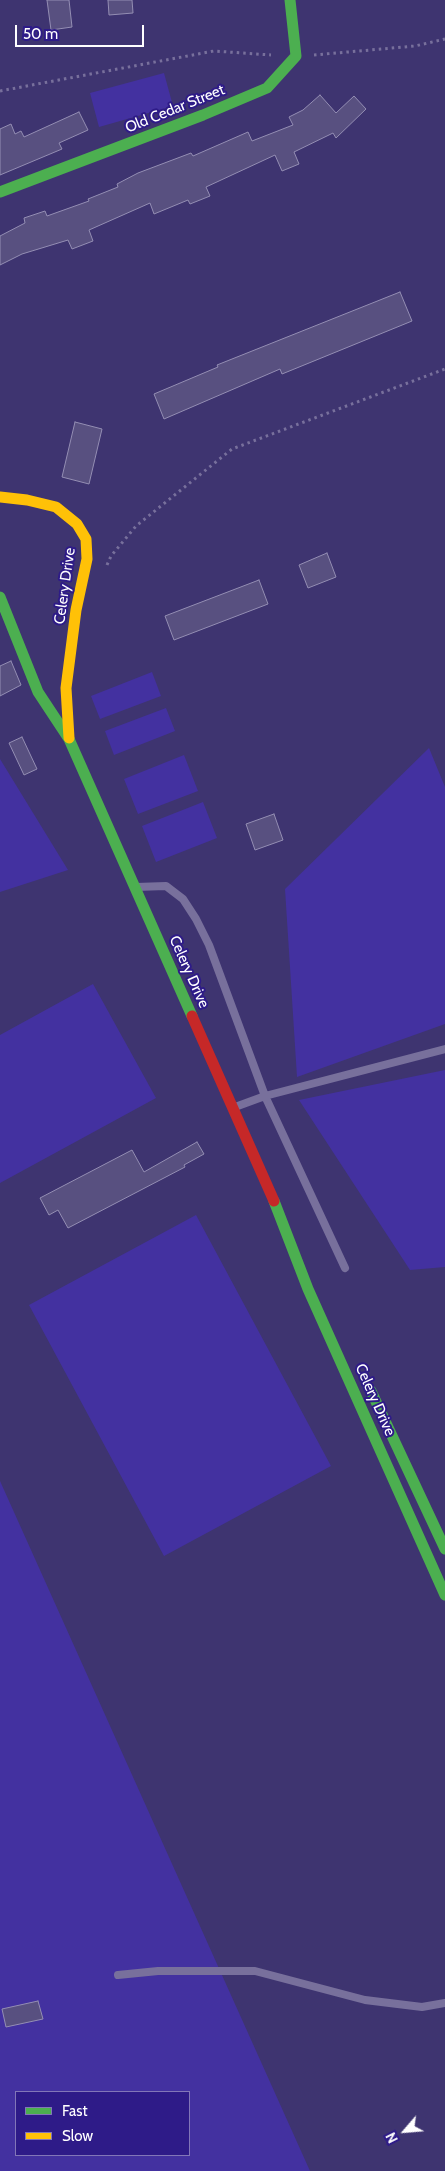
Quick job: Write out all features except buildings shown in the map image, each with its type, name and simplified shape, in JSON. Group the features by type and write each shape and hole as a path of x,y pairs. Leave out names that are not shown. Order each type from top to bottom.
{"street":[{"path":"290,0 296,56"},
{"name":"Old Cedar Street","path":"0,192 203,115 267,88 296,56"},
{"name":"Celery Drive","path":"0,497 26,500 56,507 77,524 86,539 87,559 76,610 66,688 69,739"},
{"name":"Celery Drive","path":"0,597 38,692 69,739 281,1216 308,1289 445,1595"},
{"name":"Celery Drive","path":"281,1216 315,1275"},
{"name":"Celery Drive","path":"366,1381 445,1549"}],"lane":[{"path":"134,887 166,886 183,899 196,919 209,945 265,1096 345,1268"},
{"path":"233,1108 265,1096 445,1050"},
{"path":"118,1975 158,1970 255,1971 365,2000 422,2007 445,2003"}],"path":[{"path":"0,91 214,51 296,56 415,46 445,39"},
{"path":"105,571 111,556 136,526 232,449 445,369"}],"shaded area":[{"path":"164,73 173,106 99,127 90,93"},
{"path":"152,672 161,696 100,719 91,696"},
{"path":"166,708 175,731 114,755 105,731"},
{"path":"429,748 445,787 445,1024 297,1077 285,889"},
{"path":"184,755 198,791 138,814 124,779"},
{"path":"0,759 68,870 0,892"},
{"path":"203,802 217,838 156,862 142,826"},
{"path":"93,984 156,1098 0,1183 0,1035"},
{"path":"445,1070 445,1267 410,1270 299,1100"},
{"path":"196,1215 331,1466 164,1556 29,1305"},
{"path":"0,1481 310,2171 0,2171"}],"traffic: fast":[{"path":"0,192 203,115 267,88 296,56 290,0"},
{"path":"0,597 38,692 69,739 192,1016"},
{"path":"274,1201 308,1289 445,1595"},
{"path":"371,1391 445,1549"}],"traffic: slow":[{"path":"0,497 27,500 56,507 77,524 86,539 87,559 76,610 66,688 69,738"}],"traffic: jam":[{"path":"192,1016 274,1201"}]}
